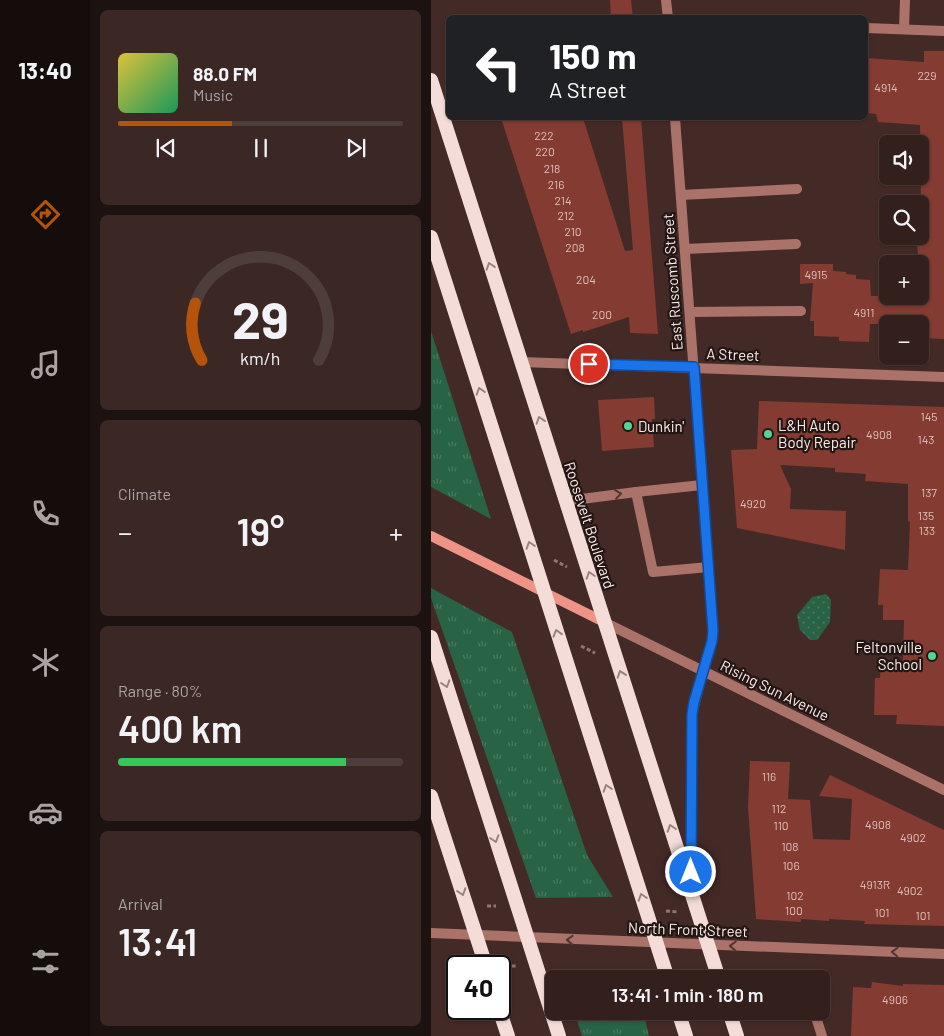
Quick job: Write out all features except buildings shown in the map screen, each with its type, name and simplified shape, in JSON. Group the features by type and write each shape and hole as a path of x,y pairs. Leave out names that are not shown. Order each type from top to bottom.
{"highway":[{"name":"Roosevelt Boulevard","path":"431,80 716,970"},
{"path":"431,237 665,970"},
{"path":"431,637 559,1036"},
{"path":"431,796 482,955"},
{"path":"503,1020 508,1036"},
{"path":"681,1020 686,1036"},
{"path":"732,1020 737,1036"}],"main road":[{"name":"Rising Sun Avenue","path":"431,536 604,622"}],"street":[{"path":"666,0 668,15"},
{"path":"904,29 905,0"},
{"path":"868,28 944,31"},
{"name":"East Ruscomb Street","path":"675,120 713,631 692,714 691,891"},
{"path":"681,195 797,190"},
{"path":"685,249 796,244"},
{"path":"690,312 801,312"},
{"name":"A Street","path":"521,362 944,376"},
{"path":"566,501 702,485"},
{"path":"637,492 653,572 709,567"},
{"name":"Rising Sun Avenue","path":"604,622 944,790"},
{"name":"North Front Street","path":"431,933 944,954"},
{"path":"817,1020 822,1036"}],"path":[{"path":"553,560 567,566"},
{"path":"581,646 595,653"},
{"path":"487,906 496,906"},
{"path":"666,911 679,912"},
{"path":"511,966 516,966"}],"green space":[{"path":"431,331 491,519 431,487"},
{"path":"431,588 512,632 587,855 613,897 536,898 431,598"},
{"path":"826,594 831,600 830,622 817,640 810,640 800,630 797,615 812,597"},
{"path":"577,1020 645,1020 649,1036 582,1036"}],"place":[{"name":"Dunkin'","path":"628,426"},
{"name":"L&H Auto Body Repair","path":"768,434"},
{"name":"Feltonville School","path":"932,656"}],"route":[{"path":"589,364 694,367 713,631 692,714 691,872"}]}
